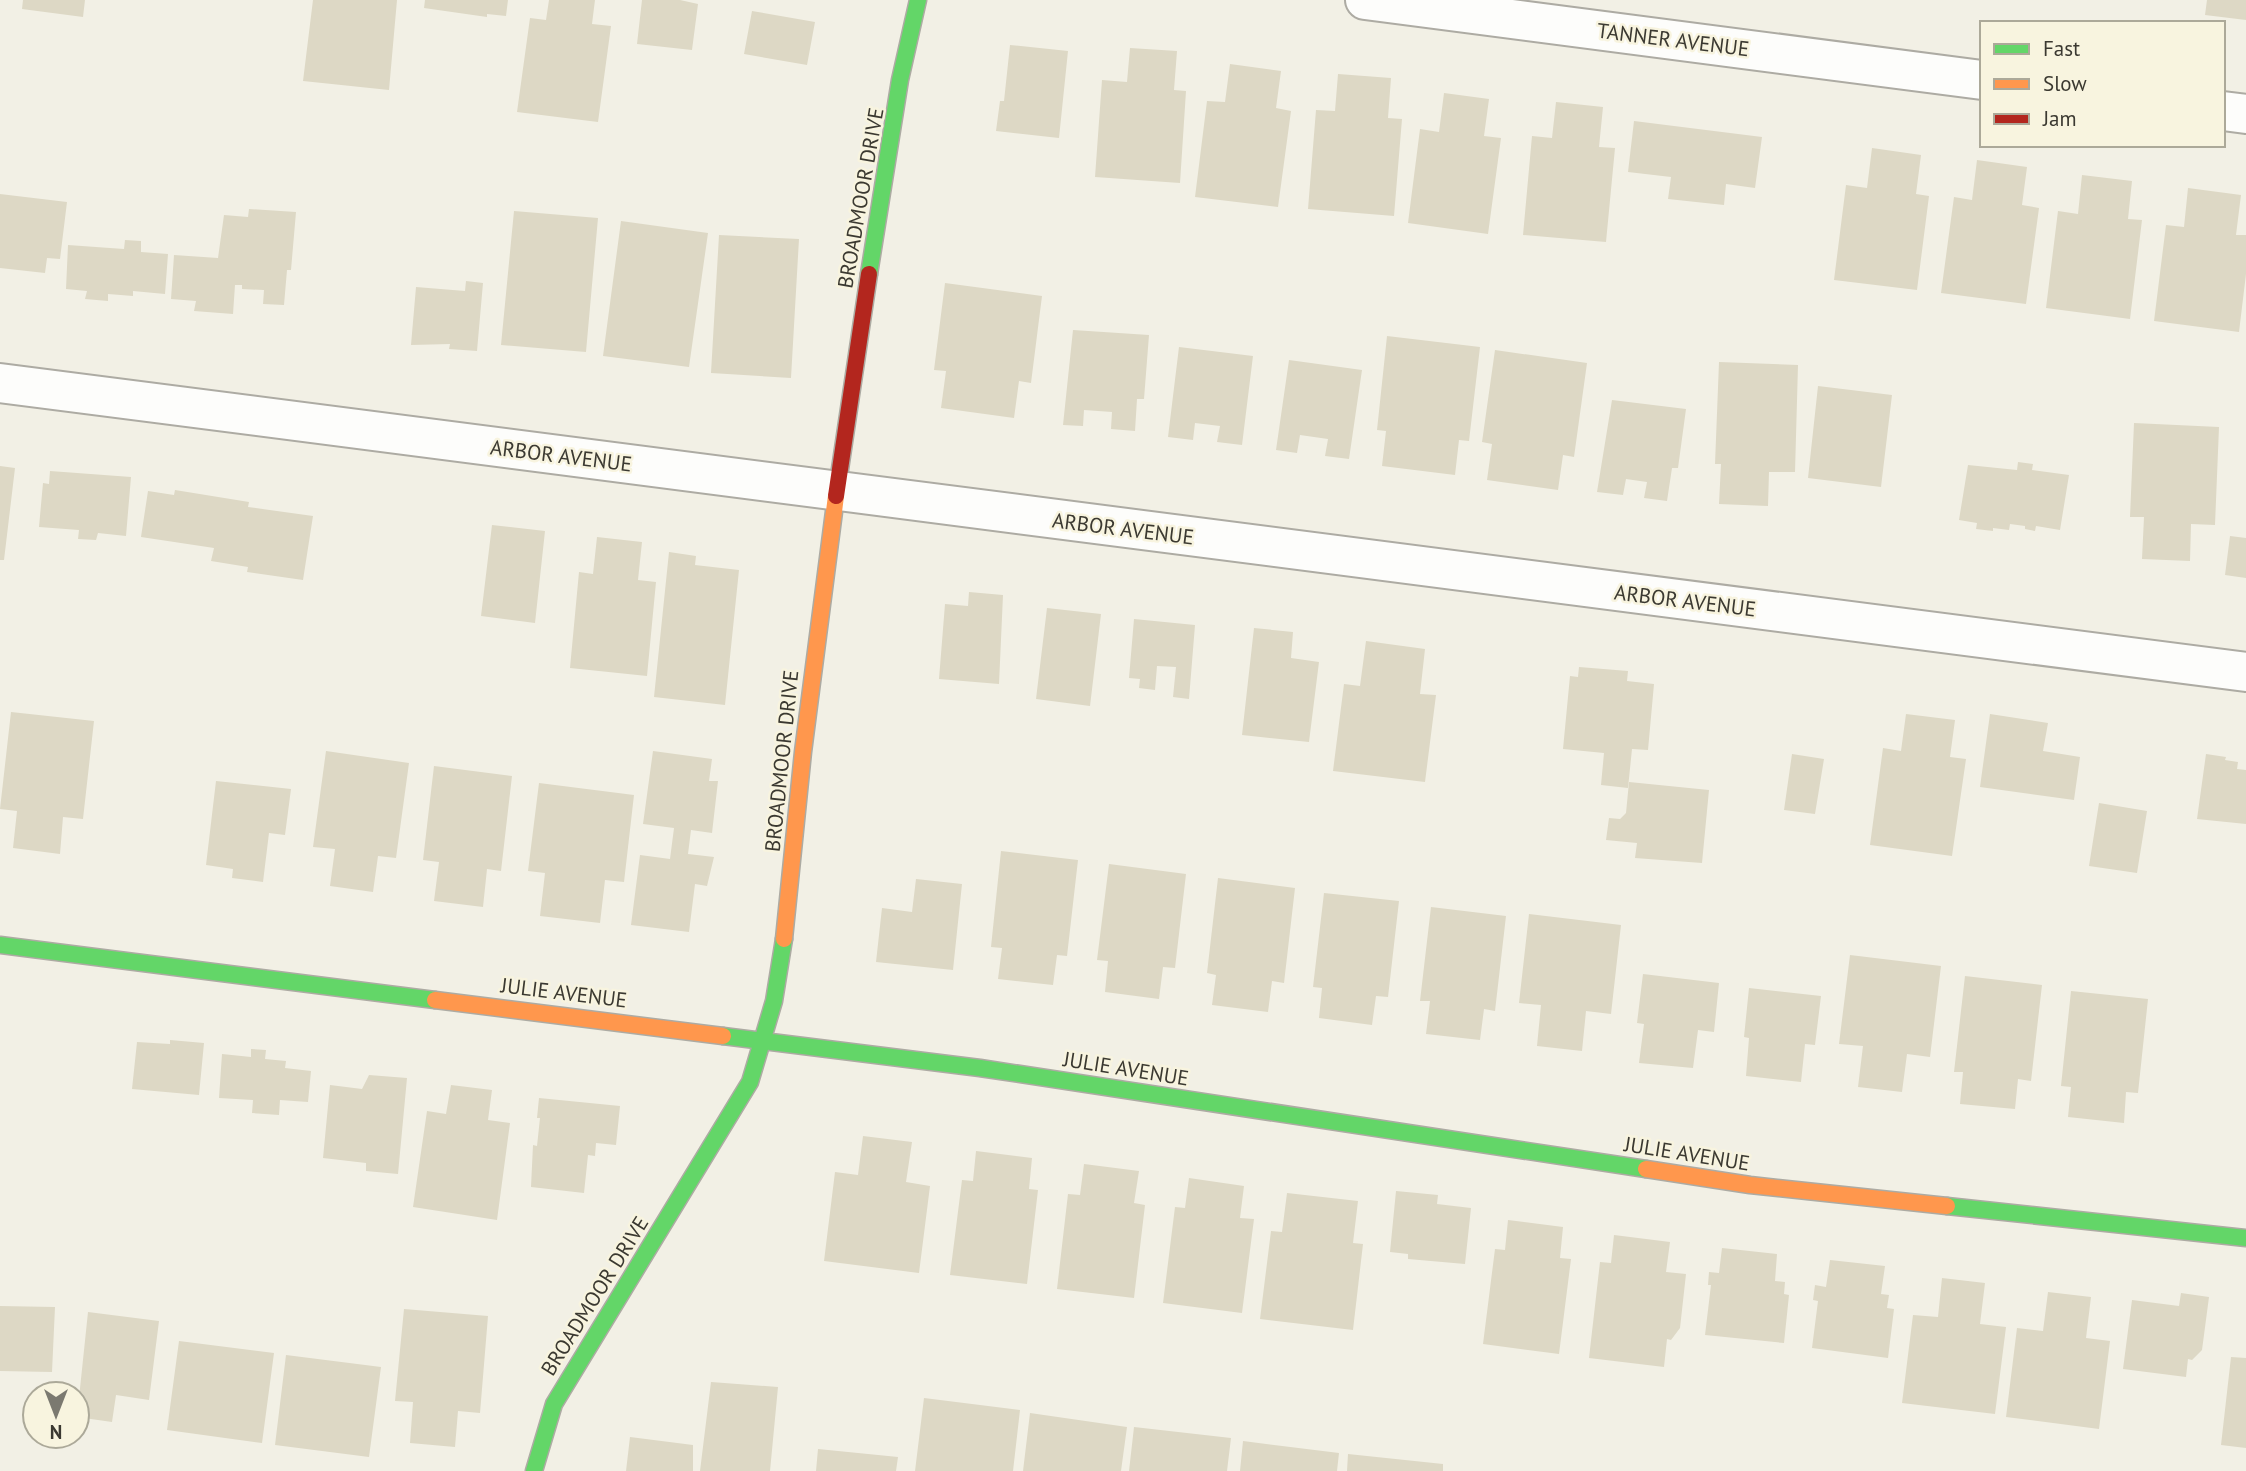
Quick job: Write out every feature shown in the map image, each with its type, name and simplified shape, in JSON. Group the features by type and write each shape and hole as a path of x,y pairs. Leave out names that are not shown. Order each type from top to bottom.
{"street":[{"name":"BROADMOOR DRIVE","path":"534,1471 554,1404 750,1082 766,1041 780,978 802,756 834,492 867,282 918,0"},
{"name":"TANNER AVENUE","path":"1365,0 1980,80"},
{"path":"2225,111 2246,114"},
{"name":"ARBOR AVENUE","path":"0,383 2246,672"},
{"name":"JULIE AVENUE","path":"0,945 980,1068 1751,1185 2246,1238"}],"building":[{"path":"23,0 85,0 83,17 22,9"},
{"path":"313,0 397,0 389,90 303,81"},
{"path":"425,0 508,0 506,16 487,14 487,17 424,8"},
{"path":"549,0 595,0 592,24 611,26 598,122 517,112 530,18 546,20"},
{"path":"642,0 680,0 698,4 692,50 637,44"},
{"path":"2207,0 2246,0 2246,20 2205,15"},
{"path":"752,11 815,22 807,65 744,54"},
{"path":"1010,45 1068,51 1059,138 996,131 1000,101 1004,101"},
{"path":"1130,48 1177,51 1174,90 1186,91 1180,183 1095,177 1102,80 1127,82"},
{"path":"1230,64 1281,71 1276,108 1291,111 1278,207 1195,197 1207,101 1225,102"},
{"path":"1338,74 1391,78 1388,118 1402,119 1394,216 1308,209 1316,110 1335,111"},
{"path":"1444,93 1489,99 1484,136 1501,138 1488,234 1408,223 1420,129 1439,132"},
{"path":"1556,102 1603,107 1599,147 1615,148 1606,242 1523,235 1532,136 1552,138"},
{"path":"1634,121 1762,137 1755,188 1726,184 1724,205 1668,199 1671,177 1628,172"},
{"path":"1872,148 1921,155 1916,194 1929,196 1917,290 1834,280 1846,185 1867,188"},
{"path":"1977,160 2027,167 2022,205 2039,208 2026,304 1941,293 1954,197 1972,200"},
{"path":"2082,175 2132,181 2128,219 2142,220 2130,319 2046,308 2058,211 2078,214"},
{"path":"2188,188 2241,195 2236,235 2246,235 2246,274 2239,332 2154,321 2166,225 2184,227"},
{"path":"0,194 67,202 60,259 47,258 45,273 0,268"},
{"path":"249,209 296,212 291,270 287,270 284,305 263,304 264,290 242,289 242,285 235,285 233,314 194,311 196,301 171,299 174,255 218,258 224,215 248,217"},
{"path":"514,211 598,218 586,352 501,345"},
{"path":"621,221 708,233 689,367 603,356"},
{"path":"719,235 799,239 791,378 711,373"},
{"path":"125,240 141,241 141,252 168,254 165,294 133,291 133,296 108,294 108,301 85,299 87,291 66,289 68,245 124,249"},
{"path":"466,281 483,283 477,351 449,349 450,344 411,345 416,287 465,291"},
{"path":"945,283 1042,296 1031,383 1019,381 1014,418 941,408 946,371 934,370"},
{"path":"1073,330 1149,335 1144,399 1137,399 1135,431 1111,429 1112,412 1084,410 1083,426 1063,425"},
{"path":"1387,336 1480,347 1469,441 1459,440 1455,475 1382,466 1386,431 1377,430"},
{"path":"1179,347 1253,356 1242,445 1217,442 1220,426 1195,423 1193,440 1168,437"},
{"path":"1495,350 1587,363 1574,457 1563,455 1558,490 1487,480 1492,444 1482,442"},
{"path":"1289,360 1362,370 1349,459 1325,456 1328,439 1300,435 1297,453 1276,450"},
{"path":"1719,362 1798,365 1795,472 1769,472 1768,506 1719,504 1721,464 1715,464"},
{"path":"1818,386 1892,395 1881,487 1808,478"},
{"path":"1612,400 1686,409 1678,468 1672,468 1667,501 1644,498 1647,482 1626,479 1623,495 1597,492"},
{"path":"2134,423 2219,427 2215,525 2191,524 2190,561 2142,559 2144,517 2130,517"},
{"path":"2018,462 2033,464 2032,470 2069,475 2060,530 2036,526 2035,531 2025,529 2025,526 2010,524 2009,530 1993,528 1993,531 1976,529 1977,523 1959,520 1968,465 2017,470"},
{"path":"0,466 15,468 4,560 0,560"},
{"path":"50,471 131,477 126,536 98,533 96,540 78,539 79,530 39,527 43,483 49,484"},
{"path":"175,490 249,502 248,507 313,516 303,580 247,572 248,567 211,561 214,548 141,537 148,491 174,495"},
{"path":"492,525 545,531 535,623 481,616"},
{"path":"2230,536 2246,538 2246,578 2225,575"},
{"path":"597,537 642,542 638,580 656,582 647,676 570,668 579,572 593,574"},
{"path":"669,552 696,556 695,565 739,570 725,705 654,697"},
{"path":"969,592 1003,595 999,684 939,679 945,604 968,606"},
{"path":"1047,608 1101,614 1090,706 1036,699"},
{"path":"1134,619 1195,625 1189,699 1173,697 1176,667 1157,666 1155,690 1139,688 1140,679 1129,678"},
{"path":"1254,628 1293,632 1291,658 1319,662 1309,742 1242,735"},
{"path":"1366,641 1425,649 1420,694 1436,695 1425,782 1333,771 1344,684 1360,686"},
{"path":"1579,667 1628,671 1627,681 1654,684 1648,750 1632,749 1628,788 1601,785 1604,753 1563,749 1570,676 1578,677"},
{"path":"11,712 94,721 83,819 63,817 60,854 13,848 17,811 0,809"},
{"path":"1906,714 1955,720 1950,757 1966,759 1952,856 1870,845 1883,748 1901,751"},
{"path":"1990,714 2048,723 2043,751 2080,757 2074,800 1980,787"},
{"path":"326,751 409,763 396,858 378,856 373,892 330,886 335,849 313,847"},
{"path":"653,751 712,759 709,781 718,781 712,833 691,830 688,854 714,857 707,886 695,884 689,932 631,925 640,855 670,859 674,828 643,824"},
{"path":"1792,754 1824,759 1815,814 1784,810"},
{"path":"2206,754 2226,757 2225,760 2238,762 2237,769 2246,770 2246,824 2197,819"},
{"path":"434,766 512,776 501,871 487,869 483,907 434,901 439,862 423,860"},
{"path":"216,781 291,789 285,835 269,833 263,882 232,878 233,869 206,865"},
{"path":"1629,782 1709,790 1702,863 1635,858 1637,843 1606,840 1609,818 1620,819 1626,813"},
{"path":"539,783 634,795 624,882 605,880 600,923 540,916 545,873 528,871"},
{"path":"2099,803 2147,811 2137,873 2089,866"},
{"path":"1001,851 1078,860 1067,956 1057,955 1053,985 998,979 1002,948 991,947"},
{"path":"1109,864 1186,874 1175,968 1163,967 1159,999 1105,992 1108,961 1097,960"},
{"path":"1218,878 1295,888 1284,983 1272,981 1268,1012 1212,1005 1216,975 1207,973"},
{"path":"916,879 962,884 953,970 876,962 882,908 912,912"},
{"path":"1324,893 1399,901 1388,997 1376,996 1372,1025 1319,1018 1322,988 1313,987"},
{"path":"1431,907 1506,916 1495,1011 1484,1009 1480,1040 1426,1034 1430,1001 1420,1001"},
{"path":"1529,914 1621,925 1611,1014 1586,1011 1582,1051 1537,1046 1541,1005 1519,1003"},
{"path":"1850,955 1941,966 1930,1057 1907,1054 1902,1092 1858,1087 1863,1046 1839,1044"},
{"path":"1643,974 1719,983 1714,1032 1698,1030 1693,1068 1639,1063 1644,1024 1637,1023"},
{"path":"1965,976 2042,985 2031,1081 2018,1079 2015,1109 1960,1104 1963,1072 1954,1072"},
{"path":"1749,988 1821,996 1815,1045 1805,1044 1801,1082 1746,1076 1749,1038 1744,1037"},
{"path":"2071,991 2148,999 2138,1093 2126,1092 2124,1123 2068,1117 2071,1087 2061,1086"},
{"path":"170,1040 204,1043 199,1095 132,1089 137,1042 170,1044"},
{"path":"251,1049 266,1050 265,1059 286,1061 285,1068 311,1071 308,1102 280,1100 279,1115 252,1113 253,1100 219,1098 222,1054 251,1057"},
{"path":"369,1075 407,1078 398,1174 366,1171 366,1163 323,1158 330,1085 362,1089"},
{"path":"451,1085 492,1090 488,1120 510,1123 497,1220 413,1207 427,1111 446,1114"},
{"path":"539,1098 620,1106 616,1145 596,1143 595,1156 588,1155 584,1193 531,1187 533,1145 537,1146 540,1118 537,1118"},
{"path":"863,1136 912,1142 906,1182 930,1186 919,1273 824,1261 835,1172 858,1175"},
{"path":"976,1151 1032,1158 1029,1189 1038,1190 1027,1284 950,1275 962,1180 973,1181"},
{"path":"1084,1164 1139,1171 1134,1203 1145,1205 1134,1298 1057,1289 1068,1194 1080,1195"},
{"path":"1189,1178 1244,1186 1240,1218 1254,1219 1242,1313 1163,1303 1175,1207 1185,1208"},
{"path":"1396,1191 1438,1195 1437,1204 1471,1208 1465,1264 1408,1259 1408,1254 1390,1252"},
{"path":"1287,1193 1358,1201 1353,1243 1363,1244 1353,1330 1260,1319 1271,1231 1282,1232"},
{"path":"1508,1220 1563,1227 1560,1258 1571,1259 1559,1354 1483,1344 1495,1249 1505,1250"},
{"path":"1614,1235 1670,1242 1666,1272 1686,1274 1680,1328 1671,1340 1667,1339 1664,1367 1589,1358 1600,1262 1611,1263"},
{"path":"1722,1248 1777,1254 1775,1281 1785,1282 1784,1294 1789,1295 1784,1343 1705,1335 1711,1285 1708,1285 1709,1272 1719,1273"},
{"path":"1830,1260 1885,1266 1881,1294 1889,1295 1887,1308 1894,1309 1888,1358 1812,1348 1818,1301 1813,1300 1815,1285 1826,1287"},
{"path":"1942,1278 1985,1283 1980,1324 2006,1327 1995,1414 1902,1403 1913,1315 1938,1317"},
{"path":"2048,1292 2091,1297 2086,1338 2110,1341 2099,1429 2006,1417 2017,1328 2043,1331"},
{"path":"2181,1293 2209,1297 2202,1350 2192,1360 2188,1359 2186,1377 2123,1369 2132,1300 2179,1306"},
{"path":"0,1306 55,1307 52,1372 0,1371"},
{"path":"404,1309 488,1316 480,1413 458,1411 455,1447 410,1443 413,1402 395,1401"},
{"path":"88,1312 159,1321 149,1400 116,1395 112,1422 91,1419 91,1380 81,1380"},
{"path":"179,1341 274,1353 262,1443 167,1430"},
{"path":"286,1355 381,1367 369,1457 275,1445"},
{"path":"2231,1357 2246,1358 2246,1448 2221,1445"},
{"path":"711,1382 778,1387 770,1471 700,1471"},
{"path":"924,1398 1020,1410 1013,1471 915,1471"},
{"path":"1030,1413 1127,1427 1121,1471 1023,1471"},
{"path":"1134,1427 1231,1438 1227,1471 1129,1471"},
{"path":"630,1437 693,1445 693,1471 626,1471"},
{"path":"1243,1441 1339,1453 1337,1471 1240,1471"},
{"path":"818,1449 898,1457 896,1471 816,1471"},
{"path":"1348,1454 1443,1464 1443,1471 1347,1471"}],"traffic: fast":[{"path":"869,274 900,80 918,0"},
{"path":"534,1471 554,1404 750,1082 774,1001 784,939"},
{"path":"0,945 435,1000"},
{"path":"723,1036 980,1068 1646,1169"},
{"path":"1947,1206 2246,1238"}],"traffic: slow":[{"path":"784,939 803,752 836,496"},
{"path":"435,1000 723,1036"},
{"path":"1646,1169 1750,1185 1947,1206"}],"traffic: jam":[{"path":"836,496 869,274"}]}
